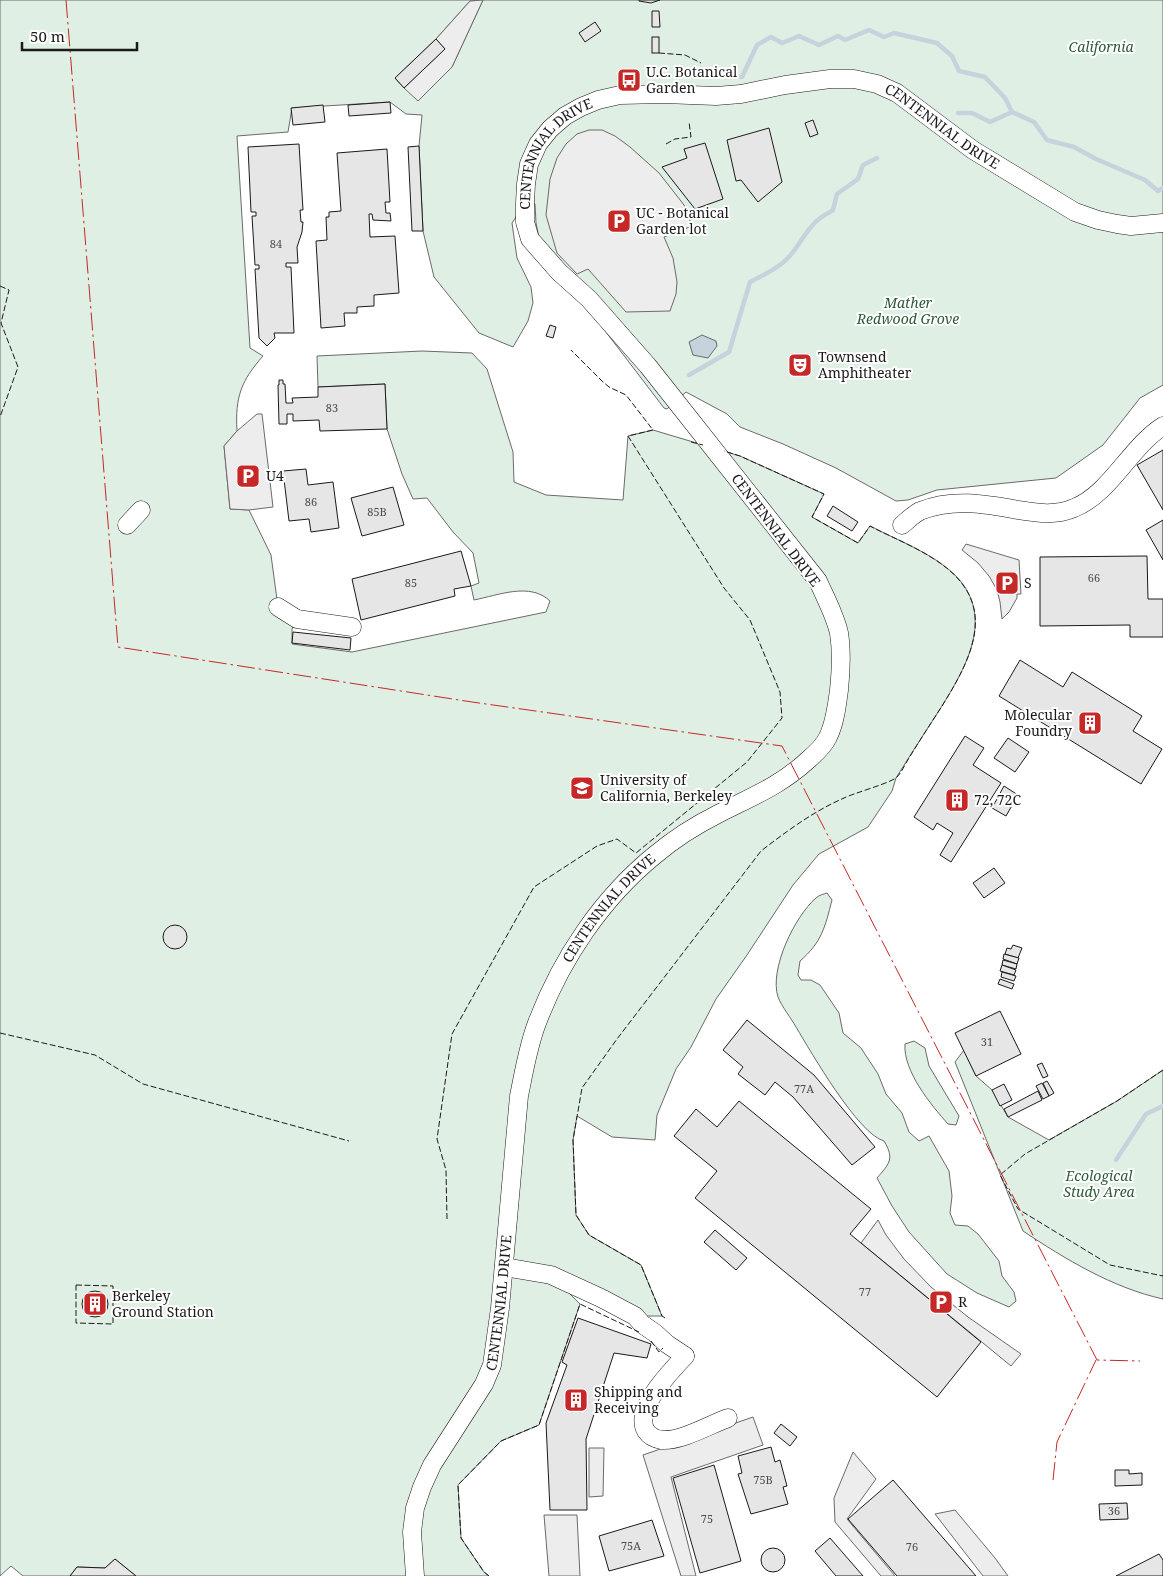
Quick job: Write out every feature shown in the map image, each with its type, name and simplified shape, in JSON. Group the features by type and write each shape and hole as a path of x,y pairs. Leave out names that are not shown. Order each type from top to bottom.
{"street":[{"name":"CENTENNIAL DRIVE","path":"415,1576 412,1532 422,1487 432,1465 484,1384 492,1365 497,1340 519,1096 536,1024 554,982 572,951 602,909 629,879 655,855 697,825 783,781 816,753 828,738 838,699 841,655 838,632 830,607 818,581 648,366 589,299 559,272 530,239 525,222 527,177 529,164 538,144 564,116 581,106 598,100 626,95 716,96 741,94 785,85 830,79 854,79 877,84 897,93 973,150 1076,212 1098,220 1131,226 1163,223"},
{"path":"902,525 919,512 958,502 1051,514 1076,508 1105,487 1147,438 1163,426"},
{"path":"128,525 141,510"},
{"path":"278,607 297,619 352,627"},
{"path":"504,1267 551,1275 635,1316 645,1316 671,1332 685,1356 666,1377 651,1399 643,1420 647,1432 656,1438 668,1439 679,1437 728,1418"}],"green space":[{"name":"University of California, Berkeley","path":"0,0 482,0 470,1 436,39 395,78 404,88 452,67 483,0 1163,0 1163,385 1140,398 1103,445 1056,478 937,490 908,500 896,501 836,468 740,427 727,414 686,392 667,409 664,408 541,247 536,223 535,204 525,203 512,223 517,258 531,287 533,303 528,321 513,347 479,333 434,277 423,231 419,146 422,115 406,114 390,102 292,108 288,132 237,136 250,348 263,356 249,373 241,390 237,408 237,431 224,446 230,509 249,510 271,555 278,607 297,619 292,629 292,644 352,652 546,612 550,601 542,595 524,591 504,593 474,600 471,586 479,583 473,553 453,532 427,498 413,499 402,474 387,429 385,384 318,387 317,356 422,351 472,353 487,369 513,452 514,482 546,495 623,500 628,436 653,430 740,456 824,494 812,517 858,543 870,526 937,560 955,575 968,592 974,610 975,628 964,666 945,701 896,778 892,791 868,827 819,854 793,885 716,999 691,1047 676,1069 657,1115 655,1140 612,1137 577,1116 573,1140 576,1215 589,1235 641,1265 662,1316 635,1316 553,1277 580,1304 539,1425 501,1441 458,1485 461,1538 484,1572 489,1576 136,1576 115,1559 105,1568 77,1567 70,1576 23,1576 11,1566 0,1576"},
{"path":"827,893 832,900 825,926 813,947 800,961 798,975 801,980 811,980 820,985 839,1013 843,1033 861,1048 878,1074 886,1094 902,1113 909,1132 919,1141 929,1136 949,1171 952,1196 950,1213 955,1225 968,1226 978,1234 999,1261 1002,1276 1014,1292 1016,1301 1009,1307 977,1293 947,1274 909,1232 877,1178 885,1169 890,1157 884,1141 873,1135 861,1124 836,1091 778,997 776,985 777,972 792,930 808,906 817,897"},
{"path":"914,1041 925,1048 929,1066 959,1116 956,1125 948,1124 926,1097 913,1076 908,1065 905,1044"},
{"name":"Ecological Study Area","path":"964,1050 976,1076 992,1090 1008,1117 1049,1140 1117,1101 1163,1070 1163,1299 1126,1288 1108,1280 1073,1262 1023,1231 955,1062"}],"shaded area":[{"path":"483,0 452,67 418,101 404,88 445,49 436,39 470,1"},
{"name":"UC - Botanical Garden lot","path":"589,130 602,130 615,136 630,147 659,173 684,205 692,226 664,237 673,258 677,282 676,294 670,311 626,312 588,269 577,274 557,253 546,215 550,179 557,158 566,144 577,134"},
{"path":"702,335 716,341 717,346 708,358 693,355 689,342"},
{"name":"U4","path":"257,414 262,414 273,507 249,510 230,509 224,446 237,431"},
{"name":"S","path":"966,544 1019,560 1021,594 1017,594 1017,598 1009,612 1002,619 997,590 989,576 978,563 962,550"},
{"name":"R","path":"878,1220 886,1235 904,1259 931,1287 968,1317 1021,1354 1011,1366 861,1243"},
{"path":"753,1417 763,1445 671,1477 696,1576 681,1576 643,1455"},
{"path":"589,1448 604,1448 603,1496 589,1497"},
{"path":"853,1452 876,1479 847,1519 895,1576 881,1576 835,1522 834,1498"},
{"path":"955,1510 1008,1576 983,1576 935,1514"},
{"path":"544,1515 577,1515 580,1576 549,1576"}],"building":[{"path":"639,0 660,0 651,3"},
{"path":"652,11 659,11 660,27 652,27"},
{"path":"595,22 601,31 585,42 579,33"},
{"path":"652,37 659,37 659,53 652,53"},
{"path":"436,39 445,49 404,88 395,78"},
{"path":"390,102 391,113 349,116 348,105"},
{"path":"323,105 325,122 293,125 291,108"},
{"path":"813,120 818,134 810,137 805,123"},
{"path":"769,128 782,182 758,202 741,180 736,181 727,140"},
{"path":"705,143 723,199 695,209 662,167 687,158 684,149"},
{"path":"299,144 303,210 300,210 301,222 303,222 302,232 297,247 298,263 286,263 286,267 291,267 294,333 274,333 275,338 267,346 259,338 255,269 259,269 259,265 255,265 252,216 256,216 256,212 251,212 248,147"},
{"path":"419,146 423,231 412,231 408,147"},
{"path":"387,149 390,202 385,202 386,213 390,213 391,221 373,220 372,214 369,214 370,237 395,236 399,293 374,295 374,306 357,307 357,313 344,313 345,326 321,328 316,241 327,240 326,217 329,217 329,212 341,211 337,153"},
{"path":"550,325 556,327 553,338 546,336"},
{"path":"279,380 283,380 283,384 285,384 286,403 293,403 292,398 318,397 318,387 385,384 387,429 320,431 319,420 293,421 293,414 287,414 287,424 279,424"},
{"path":"1163,450 1163,510 1137,465"},
{"path":"306,469 308,485 333,482 339,528 311,532 309,519 289,521 283,471"},
{"path":"393,487 404,525 362,536 351,498"},
{"path":"833,506 858,522 852,531 827,516"},
{"path":"1163,520 1163,560 1146,530"},
{"path":"461,551 471,586 454,589 455,596 361,620 352,579"},
{"path":"1147,556 1148,599 1163,599 1163,637 1130,637 1130,625 1040,626 1040,557"},
{"path":"293,632 351,638 350,650 292,643"},
{"name":"Molecular Foundry","path":"1020,660 1063,687 1072,672 1142,716 1133,731 1162,749 1141,784 999,696"},
{"name":"72, 72C","path":"965,736 984,748 973,765 1001,783 951,862 940,855 953,833 937,823 933,830 914,817"},
{"path":"1008,738 1029,752 1015,772 994,758"},
{"path":"1004,786 1018,795 1006,816 992,808"},
{"path":"994,868 1005,883 984,898 973,883"},
{"path":"175,925 183,929 187,937 183,945 175,949 167,945 163,937 167,929"},
{"path":"1013,945 1022,948 1018,958 1005,954 1007,948 1011,949"},
{"path":"1004,954 1019,958 1017,964 1003,959"},
{"path":"1003,960 1017,964 1016,969 1002,965"},
{"path":"1002,965 1016,970 1014,975 1000,971"},
{"path":"1002,972 1016,976 1014,981 1001,977"},
{"path":"1000,979 1014,984 1012,989 998,984"},
{"path":"1000,1011 1021,1054 976,1076 955,1033"},
{"path":"747,1020 814,1075 875,1147 852,1165 793,1097 775,1082 765,1095 738,1074 743,1067 723,1050"},
{"path":"1042,1063 1048,1076 1043,1078 1037,1065"},
{"path":"1047,1081 1054,1093 1049,1096 1043,1083"},
{"path":"1042,1083 1049,1096 1043,1099 1036,1086"},
{"path":"1004,1084 1012,1100 1000,1106 992,1090"},
{"path":"1038,1091 1042,1100 1008,1117 1004,1109"},
{"path":"739,1101 871,1209 850,1234 981,1342 937,1397 695,1198 717,1171 674,1136 696,1109 717,1127"},
{"path":"715,1230 747,1258 736,1270 704,1242"},
{"name":"Berkeley Ground Station","path":"95,1291 104,1295 108,1304 104,1313 95,1317 86,1313 82,1304 86,1295"},
{"name":"Shipping and Receiving","path":"578,1318 651,1344 647,1358 614,1353 586,1439 587,1510 550,1510 546,1423 567,1365 562,1362"},
{"path":"781,1424 797,1437 790,1446 774,1433"},
{"path":"771,1447 775,1462 780,1460 787,1486 783,1487 788,1504 751,1514 738,1474 742,1473 738,1456"},
{"path":"714,1465 741,1561 700,1573 673,1478"},
{"path":"1115,1470 1129,1470 1129,1474 1142,1473 1142,1485 1115,1486"},
{"path":"893,1480 976,1576 897,1576 848,1519"},
{"path":"1127,1503 1128,1519 1100,1520 1099,1504"},
{"path":"652,1520 664,1556 609,1571 599,1536"},
{"path":"830,1538 863,1576 836,1576 815,1551"},
{"path":"773,1548 778,1549 784,1555 784,1565 778,1571 773,1572 768,1571 762,1565 761,1560 762,1555 768,1549"},
{"path":"1159,1554 1163,1560 1163,1576 1116,1576"},
{"path":"115,1559 136,1576 70,1576 77,1567 105,1568"}],"waterway":[{"path":"722,76 742,77 757,45 771,37 782,43 799,36 819,45 838,36 845,40 869,30 884,37 894,33 937,43 952,56 959,71 985,77 1005,98 1012,112 1034,122 1047,140 1074,147 1096,159 1145,180 1158,191 1163,188"},
{"path":"958,113 972,113 990,122 1012,112"},
{"path":"689,375 729,352 750,282 783,263 814,223 833,210 837,194 858,179 863,165 877,158"},
{"path":"1116,1160 1146,1114 1163,1106"}],"fence":[{"path":"659,53 685,55 701,63"},
{"path":"666,144 675,139 691,137 689,122"},
{"path":"0,286 9,290 1,323 18,367 0,417"},
{"path":"447,1219 446,1170 437,1139 452,1034 534,887 597,846 617,839 636,853 747,762 782,718 780,692 750,620 724,588 628,436 653,430 626,395 609,387 571,350"},
{"path":"691,442 703,445"},
{"path":"665,1318 662,1316 641,1265 589,1235 576,1215 573,1140 582,1088 617,1039 761,851 811,815 833,803 888,782 899,775 964,667 975,628 974,610 968,592 955,575 934,559 870,526 858,543 812,517 824,494 740,456 724,451"},
{"path":"0,1033 95,1055 143,1084 349,1141"},
{"path":"1163,1070 1117,1101 1025,1154 1000,1175 1018,1209 1110,1265 1163,1276"},
{"path":"76,1285 113,1286 113,1324 76,1323 76,1285"},
{"path":"489,1576 484,1572 461,1538 458,1485 501,1441 539,1425 580,1304 639,1332"},
{"path":"651,1341 659,1352 663,1348"}],"power":[{"path":"66,0 118,647 472,702 782,746 1097,1360 1140,1361"},
{"path":"1053,1480 1057,1442 1096,1360"}],"place":[{"name":"U.C. Botanical Garden","path":"629,80"},
{"name":"UC - Botanical Garden lot","path":"619,221"},
{"name":"Townsend Amphitheater","path":"800,365"},
{"name":"U4","path":"248,476"},
{"name":"S","path":"1007,583"},
{"name":"Molecular Foundry","path":"1090,723"},
{"name":"University of California, Berkeley","path":"582,788"},
{"name":"72, 72C","path":"957,800"},
{"name":"R","path":"941,1302"},
{"name":"Berkeley Ground Station","path":"95,1304"},
{"name":"Shipping and Receiving","path":"576,1400"}],"park label":[{"name":"California","path":"1101,47"},
{"name":"Mather Redwood Grove","path":"908,312"}]}
